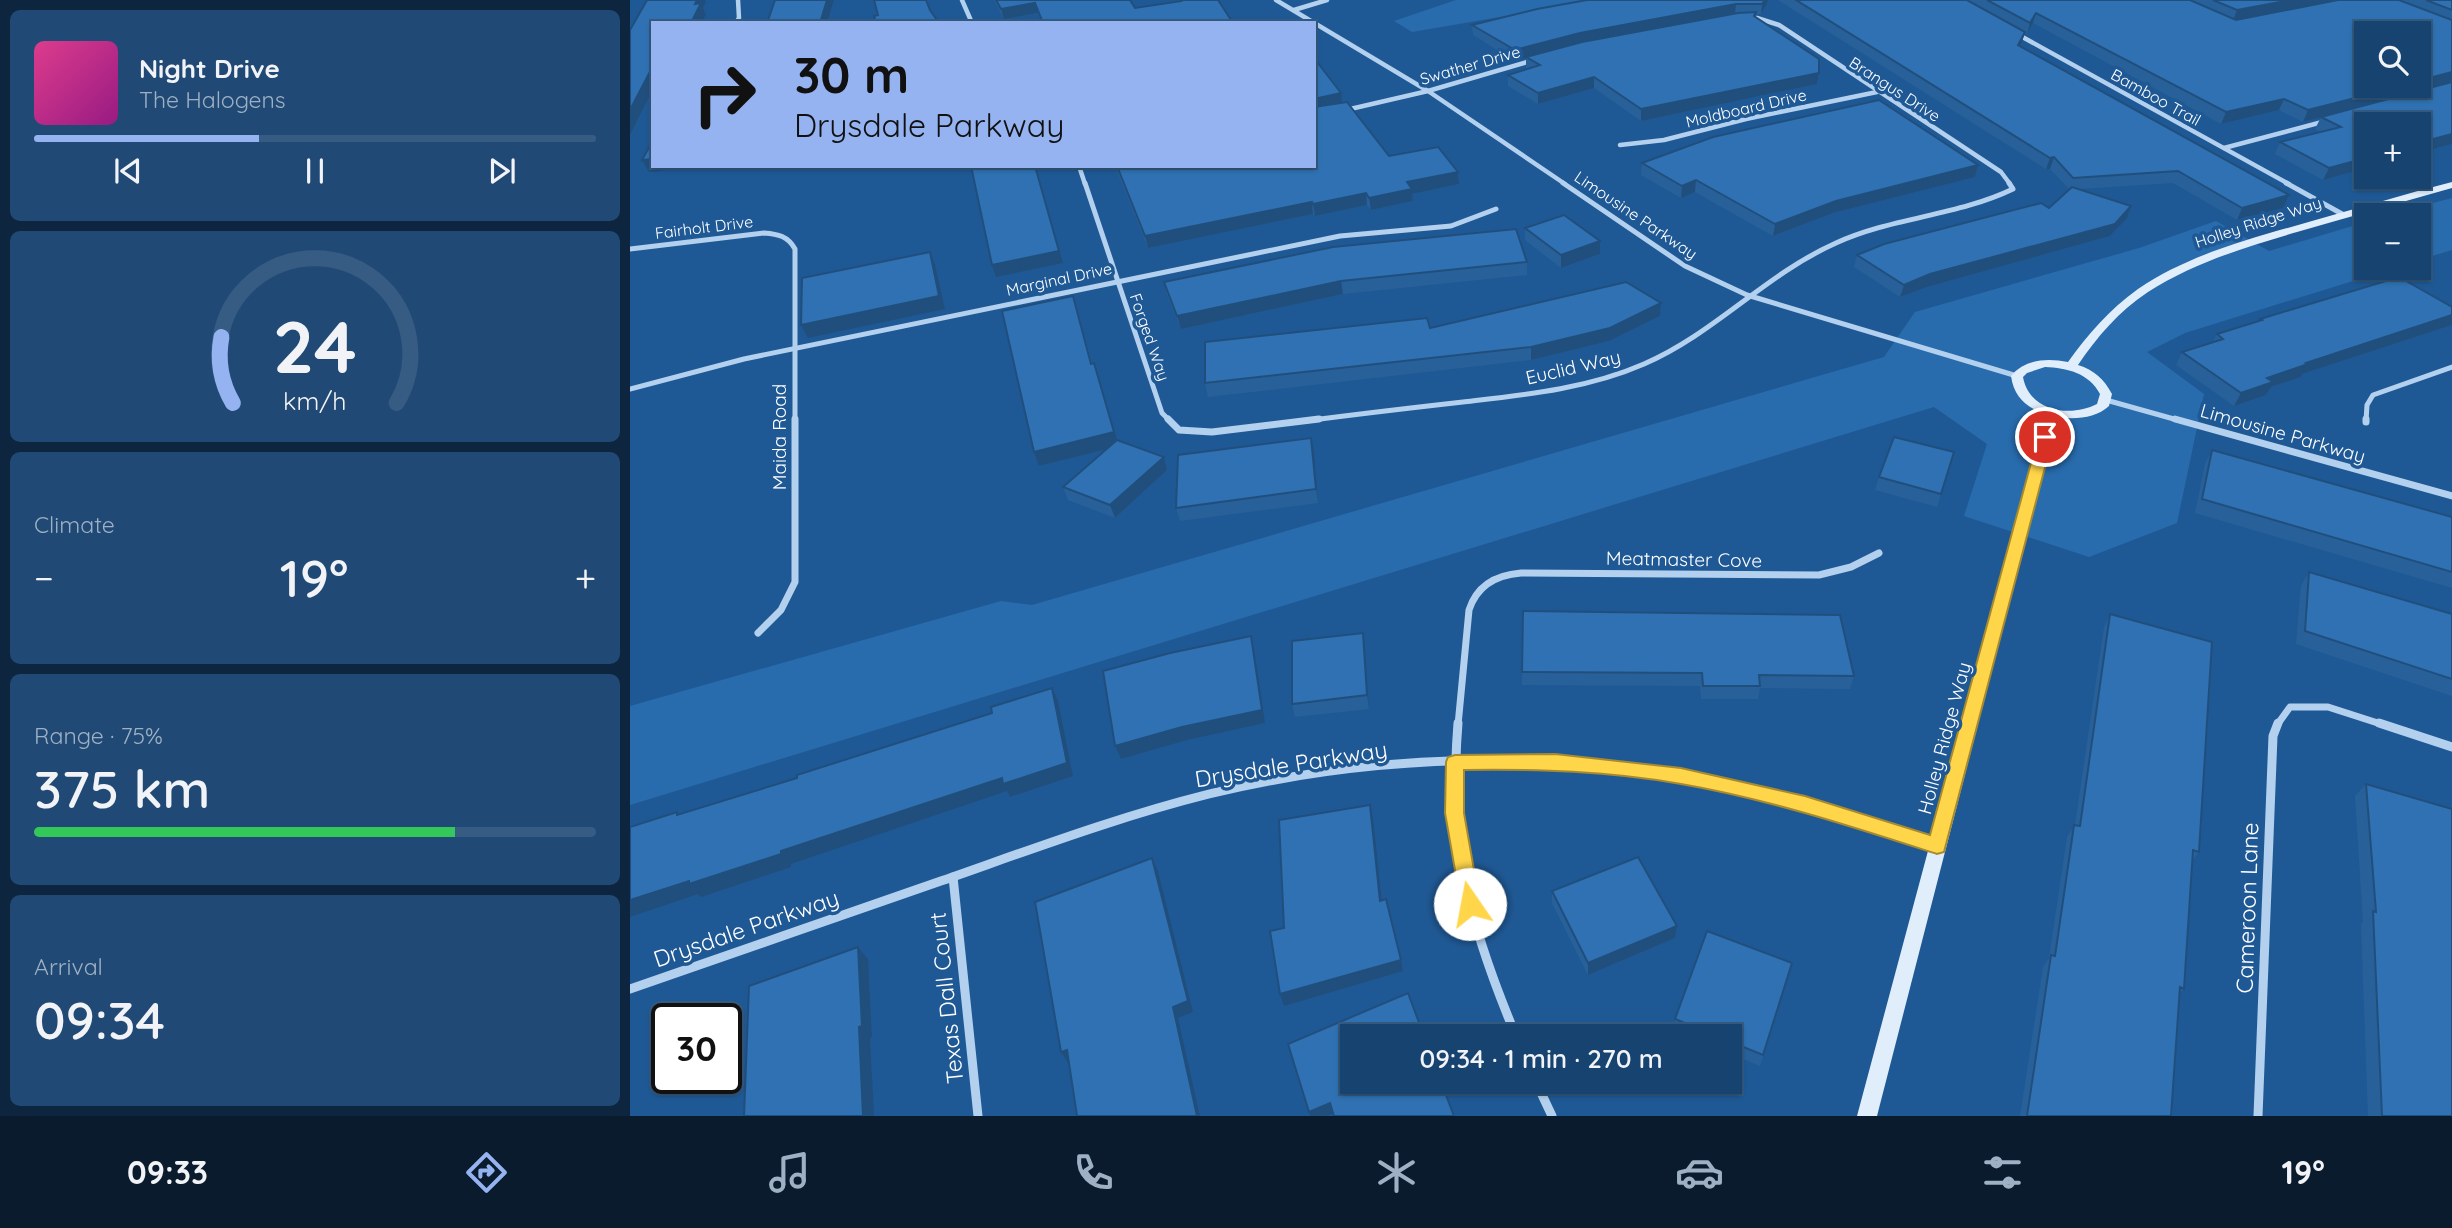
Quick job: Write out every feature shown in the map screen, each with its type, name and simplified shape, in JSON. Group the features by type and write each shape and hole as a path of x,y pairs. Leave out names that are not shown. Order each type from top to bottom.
{"street":[{"path":"737,21 738,0"},
{"path":"962,0 971,21"},
{"name":"Limousine Parkway","path":"1276,0 1312,21"},
{"path":"1294,10 1327,0"},
{"name":"Brangus Drive","path":"1736,19 1757,18 1779,25 2001,172 2014,189"},
{"name":"Limousine Parkway","path":"1316,23 1428,91 1685,266 1747,295 2017,376"},
{"name":"Bamboo Trail","path":"2017,34 2344,215"},
{"name":"Swather Drive","path":"1335,112 1428,91 1542,58"},
{"name":"Moldboard Drive","path":"1620,145 1664,139 1877,92"},
{"path":"2224,148 2332,120"},
{"name":"Forged Way","path":"1080,168 1162,414 1180,430"},
{"name":"Holley Ridge Way","path":"2071,366 2112,313 2167,275 2215,254 2452,185"},
{"name":"Euclid Way","path":"1180,430 1226,430 1542,393 1597,381 1643,365 1685,344 1747,295 1802,258 1880,227 1994,200 2014,189"},
{"name":"Marginal Drive","path":"630,389 669,377 794,349 1340,236 1451,226 1496,209"},
{"name":"Fairholt Drive","path":"630,249 742,234 780,234"},
{"name":"Maida Road","path":"758,632 790,601 795,582 795,249 790,240 780,234"},
{"path":"2057,363 2071,366 2104,387 2106,400 2096,411 2087,414 2052,412 2028,400 2020,392 2017,376 2032,365 2057,363"},
{"path":"2366,422 2367,405 2373,395 2452,367"},
{"name":"Limousine Parkway","path":"2106,400 2452,496"},
{"name":"Holley Ridge Way","path":"1867,1116 2052,412"},
{"name":"Meatmaster Cove","path":"1455,762 1469,610 1474,595 1485,583 1502,576 1521,573 1819,575 1851,567 1879,553"},
{"name":"Cameroon Lane","path":"2258,1116 2273,736 2280,719 2290,708 2315,705 2341,710 2452,747"},
{"path":"1455,762 1455,813 1470,904 1490,972 1511,1024"},
{"name":"Drysdale Parkway","path":"630,989 1133,816 1228,790 1345,770 1455,762 1555,762 1681,776 1805,804 1937,846"},
{"name":"Texas Dall Court","path":"953,877 978,1116"},
{"path":"1542,1094 1552,1116"}],"shaded area":[{"path":"1456,0 1600,0 1412,32 1394,21"},
{"path":"2452,198 2452,250 2431,256 2431,203"},
{"path":"2216,221 2269,251 2354,226 2354,280 2356,280 2185,333 2147,352 2204,394 2177,523 2089,557 1964,516 1987,444 1934,407 630,805 630,706 1001,601 1032,605 1884,357 1915,312 2139,248"}],"building":[{"path":"647,0 697,0 695,4 701,3 692,21 651,21 651,70 630,110 630,30"},
{"path":"775,0 827,0 821,21 768,21"},
{"path":"874,0 926,0 938,21 875,21 874,16 878,15"},
{"path":"996,0 1130,0 1135,8 1180,0 1218,0 1232,21 1042,21 1035,3 1001,9"},
{"path":"1587,0 1765,0 1762,4 1736,4 1580,33 1515,50 1472,25"},
{"path":"1796,0 1967,0 2025,32 2018,45 2289,195 2242,208 2178,171 2073,178 2054,157 2050,158"},
{"path":"1987,0 2190,0 2236,20 2338,0 2399,0 2452,20 2452,72 2431,78 2431,21 2354,21 2355,98 2308,110 2284,99 2226,112 2036,13 2030,23"},
{"path":"2213,0 2291,0 2237,10"},
{"path":"2426,0 2452,0 2452,10"},
{"path":"1756,12 1754,16 1819,59 1819,73 1641,109 1594,77 1538,93 1508,75 1540,65 1526,57 1582,42"},
{"path":"1316,61 1341,93 1316,99"},
{"path":"2452,82 2452,134 2431,140 2431,112 2354,112 2354,161 2329,168 2280,142 2341,127 2321,117 2392,98 2431,98 2431,88"},
{"path":"1879,100 1978,165 1836,201 1775,224 1696,180 1682,186 1642,163 1713,137"},
{"path":"1347,102 1389,156 1438,147 1458,172 1407,182 1412,189 1369,198 1366,193 1313,204 1312,202 1145,236 1118,168 1316,168 1316,107"},
{"path":"651,144 651,159 642,160"},
{"path":"971,168 1036,168 1059,251 992,265"},
{"path":"2072,187 2131,206 2115,224 1930,274 1904,285 1857,255 1884,244 2041,203 2049,208"},
{"path":"1564,215 1600,241 1561,255 1525,228"},
{"path":"1516,229 1527,262 1341,281 1177,316 1164,282 1333,247"},
{"path":"930,252 939,296 801,325 802,278"},
{"path":"2389,280 2404,280 2452,307 2452,315 2306,363 2308,364 2267,378 2273,382 2241,393 2182,352 2223,339 2217,334 2262,320 2260,319"},
{"path":"1626,282 1661,303 1610,328 1531,347 1205,383 1205,342 1427,318 1430,328"},
{"path":"1073,296 1091,364 1094,363 1114,432 1034,452 1002,311"},
{"path":"1894,437 1954,452 1941,494 1879,477"},
{"path":"1311,438 1316,489 1176,508 1178,455"},
{"path":"1117,440 1164,457 1110,505 1063,487"},
{"path":"2212,450 2452,517 2452,572 2202,499"},
{"path":"2309,572 2452,614 2452,679 2305,631"},
{"path":"1523,611 1840,615 1854,676 1759,675 1760,686 1703,686 1702,673 1522,672"},
{"path":"2110,614 2212,642 2199,852 2193,850 2184,989 2180,987 2171,1116 2027,1116 2051,955 2055,956 2074,825 2080,826"},
{"path":"1363,633 1367,695 1292,704 1292,641"},
{"path":"1251,636 1262,710 1182,727 1115,746 1103,671"},
{"path":"1052,688 1067,763 1003,784 1002,778 781,851 781,854 630,900 630,827 797,778 797,775 992,713 991,707"},
{"path":"2366,784 2452,809 2452,1116 2382,1116 2373,911 2376,912"},
{"path":"1370,805 1380,901 1386,899 1401,960 1280,994 1270,931 1284,928 1279,820"},
{"path":"1638,857 1677,926 1588,963 1552,891"},
{"path":"1152,858 1188,1001 1173,1007 1197,1116 1077,1116 1067,1050 1061,1052 1035,902"},
{"path":"1707,931 1792,963 1763,1055 1742,1046 1742,1024 1687,1024 1675,1019"},
{"path":"858,947 863,1116 744,1116 749,986"},
{"path":"1408,993 1420,1024 1340,1024 1340,1094 1446,1094 1454,1116 1334,1116 1330,1103 1309,1112 1288,1044"}],"route":[{"path":"1470,904 1458,844 1455,762 1555,762 1681,776 1805,804 1937,846 2045,437"}]}
